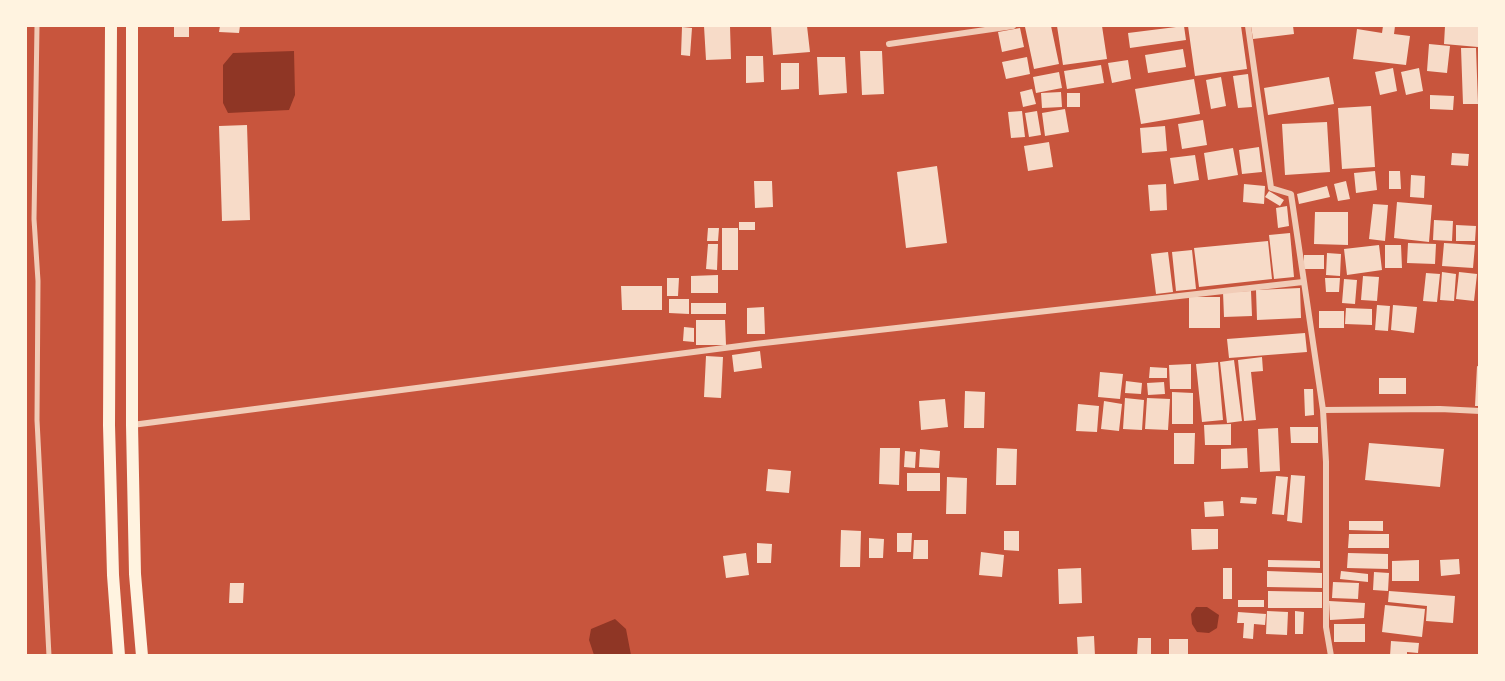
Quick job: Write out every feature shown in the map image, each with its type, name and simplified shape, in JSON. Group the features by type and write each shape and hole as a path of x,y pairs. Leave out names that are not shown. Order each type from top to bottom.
{"main road":[{"path":"111,26 109,425 113,575 119,656"},
{"path":"132,26 132,425 135,574 142,656"}],"street":[{"path":"38,26 34,219 38,281 38,420 49,656"},
{"path":"888,44 1013,26"},
{"path":"1248,26 1271,188 1291,194 1323,410 1326,462 1326,627 1331,656"},
{"path":"132,425 755,344 1303,282"},
{"path":"1323,410 1479,411"}],"shaded area":[{"path":"294,51 295,95 289,110 228,113 223,103 223,65 233,53"},
{"path":"1196,607 1207,607 1219,615 1217,628 1209,633 1197,632 1192,624 1191,614"},
{"path":"615,619 626,629 631,655 594,655 589,640 591,629"}],"building":[{"path":"174,26 189,26 189,37 174,37"},
{"path":"220,26 240,26 239,33 219,32"},
{"path":"704,26 730,26 731,59 706,60"},
{"path":"771,26 807,26 810,52 773,55"},
{"path":"1051,26 1059,64 1034,69 1025,27"},
{"path":"1057,26 1102,26 1107,59 1063,65"},
{"path":"1184,26 1186,40 1130,48 1128,33"},
{"path":"1188,26 1241,26 1247,69 1195,76"},
{"path":"1251,26 1293,26 1294,34 1253,39"},
{"path":"1383,26 1395,26 1394,34 1410,36 1406,65 1353,59 1357,29 1382,33"},
{"path":"1445,26 1480,26 1478,47 1444,44"},
{"path":"682,27 692,28 690,56 681,55"},
{"path":"1020,28 1024,47 1002,52 998,32"},
{"path":"1429,44 1450,46 1447,73 1427,71"},
{"path":"1461,48 1476,48 1478,104 1463,104"},
{"path":"1183,49 1186,67 1148,73 1145,55"},
{"path":"860,51 882,51 884,94 862,95"},
{"path":"746,56 763,56 764,82 746,83"},
{"path":"817,57 845,57 847,93 819,95"},
{"path":"1027,57 1030,74 1006,79 1002,62"},
{"path":"1128,60 1131,79 1112,83 1108,63"},
{"path":"781,63 799,63 799,89 781,90"},
{"path":"1101,65 1104,83 1067,89 1064,71"},
{"path":"1393,68 1397,91 1380,95 1375,72"},
{"path":"1419,68 1423,91 1406,95 1401,72"},
{"path":"1059,72 1062,88 1036,93 1033,77"},
{"path":"1248,74 1252,107 1238,108 1233,76"},
{"path":"1221,77 1226,106 1211,109 1206,80"},
{"path":"1329,77 1334,104 1268,115 1264,88"},
{"path":"1194,79 1200,114 1141,124 1135,89"},
{"path":"1032,89 1036,104 1023,107 1020,92"},
{"path":"1061,92 1062,107 1042,108 1041,93"},
{"path":"1067,93 1080,93 1080,107 1067,107"},
{"path":"1430,95 1454,96 1453,110 1430,109"},
{"path":"1371,106 1375,167 1342,169 1338,108"},
{"path":"1065,109 1069,132 1045,136 1042,113"},
{"path":"1022,111 1025,137 1011,138 1008,112"},
{"path":"1037,111 1041,135 1029,137 1025,113"},
{"path":"1203,120 1207,145 1182,149 1178,124"},
{"path":"1327,122 1330,172 1285,175 1282,124"},
{"path":"247,125 250,220 222,221 219,126"},
{"path":"1165,126 1167,151 1142,153 1140,128"},
{"path":"1049,142 1053,167 1028,171 1024,146"},
{"path":"1259,147 1262,172 1242,174 1239,150"},
{"path":"1233,148 1238,175 1208,180 1204,153"},
{"path":"1452,153 1469,154 1468,166 1451,165"},
{"path":"1195,155 1199,180 1174,184 1170,158"},
{"path":"937,166 947,243 906,248 897,172"},
{"path":"1375,171 1377,190 1356,193 1354,173"},
{"path":"1389,171 1400,171 1401,189 1389,189"},
{"path":"1411,175 1425,176 1424,198 1410,197"},
{"path":"754,181 772,181 773,207 755,208"},
{"path":"1346,181 1350,199 1338,201 1334,184"},
{"path":"1166,184 1167,210 1150,211 1148,185"},
{"path":"1244,184 1265,186 1264,204 1243,202"},
{"path":"1327,186 1330,197 1299,204 1297,194"},
{"path":"1269,191 1284,200 1280,206 1265,197"},
{"path":"1397,202 1432,205 1429,242 1394,238"},
{"path":"1373,204 1388,205 1385,241 1369,239"},
{"path":"1287,206 1289,226 1278,228 1276,208"},
{"path":"1315,212 1348,212 1348,245 1314,244"},
{"path":"1434,220 1453,221 1452,241 1433,240"},
{"path":"739,222 755,222 755,230 739,230"},
{"path":"1456,225 1476,226 1475,241 1456,241"},
{"path":"708,228 719,228 718,241 707,241"},
{"path":"722,228 738,228 738,270 722,270"},
{"path":"1290,233 1294,277 1274,279 1269,235"},
{"path":"1268,241 1272,279 1199,287 1194,248"},
{"path":"1408,243 1436,244 1435,264 1407,263"},
{"path":"1444,243 1475,245 1473,268 1442,266"},
{"path":"708,244 718,244 717,270 706,269"},
{"path":"1379,245 1382,270 1347,275 1344,249"},
{"path":"1385,245 1401,245 1402,268 1385,268"},
{"path":"1192,250 1196,289 1176,291 1172,252"},
{"path":"1168,252 1173,292 1156,294 1151,254"},
{"path":"1327,253 1341,254 1340,276 1326,275"},
{"path":"1304,255 1324,255 1324,269 1304,269"},
{"path":"1442,272 1456,274 1454,301 1440,300"},
{"path":"1459,272 1477,274 1474,301 1456,299"},
{"path":"1426,273 1440,274 1437,302 1423,301"},
{"path":"718,275 718,293 691,293 691,276"},
{"path":"1363,276 1379,277 1377,301 1361,300"},
{"path":"667,278 679,278 678,296 667,296"},
{"path":"1325,278 1340,278 1339,292 1326,292"},
{"path":"1344,279 1357,280 1355,304 1342,303"},
{"path":"621,286 662,286 662,310 622,310"},
{"path":"1300,288 1301,318 1257,320 1256,290"},
{"path":"1251,291 1252,316 1224,317 1223,292"},
{"path":"1189,297 1220,297 1220,328 1189,328"},
{"path":"669,299 689,299 689,314 669,313"},
{"path":"691,303 726,303 726,314 691,314"},
{"path":"1377,305 1390,306 1388,331 1375,330"},
{"path":"1393,305 1417,307 1414,333 1391,330"},
{"path":"764,307 765,334 747,334 747,308"},
{"path":"1346,308 1372,309 1372,325 1345,324"},
{"path":"1319,311 1344,311 1344,328 1319,328"},
{"path":"696,320 725,320 726,345 696,345"},
{"path":"684,327 694,328 694,342 683,341"},
{"path":"1305,333 1307,352 1229,358 1227,339"},
{"path":"760,351 762,368 734,372 732,355"},
{"path":"706,356 723,357 721,398 704,397"},
{"path":"1262,357 1263,371 1251,372 1256,420 1244,421 1238,360"},
{"path":"1234,360 1242,421 1227,423 1220,362"},
{"path":"1218,362 1223,420 1202,422 1196,364"},
{"path":"1191,364 1191,389 1170,389 1169,365"},
{"path":"1477,366 1480,367 1480,406 1475,406"},
{"path":"1150,367 1167,368 1167,378 1149,378"},
{"path":"1100,372 1123,374 1120,399 1098,397"},
{"path":"1379,378 1406,378 1406,394 1379,394"},
{"path":"1126,381 1142,383 1141,394 1125,393"},
{"path":"1164,382 1165,394 1148,395 1147,383"},
{"path":"1304,389 1313,389 1314,415 1305,416"},
{"path":"965,391 985,392 984,428 964,428"},
{"path":"1172,392 1193,393 1193,424 1172,424"},
{"path":"1125,398 1144,400 1142,430 1123,429"},
{"path":"1147,398 1170,399 1168,430 1145,429"},
{"path":"945,399 948,427 921,430 919,401"},
{"path":"1104,401 1122,404 1119,431 1101,429"},
{"path":"1078,404 1099,406 1097,432 1076,431"},
{"path":"1231,424 1231,445 1205,445 1204,425"},
{"path":"1290,427 1318,427 1318,443 1291,443"},
{"path":"1278,428 1280,471 1260,472 1258,429"},
{"path":"1174,433 1195,433 1194,464 1174,464"},
{"path":"1369,443 1444,449 1440,487 1365,480"},
{"path":"880,448 900,448 899,485 879,484"},
{"path":"997,448 1017,449 1016,485 996,485"},
{"path":"1247,448 1248,468 1221,469 1221,449"},
{"path":"920,449 940,451 939,468 919,467"},
{"path":"905,451 916,452 915,468 904,467"},
{"path":"768,469 791,471 789,493 766,491"},
{"path":"907,473 940,473 940,491 907,491"},
{"path":"1291,475 1305,476 1302,523 1287,521"},
{"path":"1276,476 1288,477 1284,515 1272,514"},
{"path":"947,477 967,478 966,514 946,514"},
{"path":"1241,497 1257,498 1256,504 1240,503"},
{"path":"1223,501 1224,516 1205,517 1204,502"},
{"path":"1349,521 1383,521 1383,531 1349,530"},
{"path":"1191,529 1218,529 1218,549 1192,550"},
{"path":"841,530 861,531 860,567 840,567"},
{"path":"1004,531 1019,531 1019,551 1004,550"},
{"path":"897,533 912,533 911,552 897,552"},
{"path":"1349,534 1389,534 1389,548 1348,548"},
{"path":"869,538 884,539 883,558 869,558"},
{"path":"914,540 928,540 928,559 913,559"},
{"path":"757,543 772,544 771,563 757,563"},
{"path":"981,552 1004,555 1002,577 979,575"},
{"path":"746,553 749,575 726,578 723,556"},
{"path":"1348,553 1388,554 1388,569 1347,568"},
{"path":"1459,559 1460,574 1441,576 1440,560"},
{"path":"1268,560 1320,561 1320,568 1268,567"},
{"path":"1419,560 1419,581 1392,581 1392,561"},
{"path":"1081,568 1082,603 1059,604 1058,569"},
{"path":"1223,568 1232,568 1232,599 1223,599"},
{"path":"1267,571 1322,573 1322,588 1267,587"},
{"path":"1341,571 1368,574 1368,582 1340,579"},
{"path":"1374,572 1389,573 1388,591 1373,590"},
{"path":"1333,582 1359,583 1358,599 1332,598"},
{"path":"230,583 244,583 243,603 229,603"},
{"path":"1268,591 1322,592 1322,608 1268,608"},
{"path":"1389,591 1455,596 1453,623 1426,621 1427,606 1388,602"},
{"path":"1238,600 1264,600 1264,607 1238,607"},
{"path":"1329,601 1365,603 1364,618 1330,620"},
{"path":"1385,605 1425,609 1422,637 1382,632"},
{"path":"1267,611 1288,612 1287,635 1266,634"},
{"path":"1295,611 1304,612 1303,634 1295,634"},
{"path":"1238,612 1266,614 1265,625 1254,624 1253,639 1243,638 1244,623 1237,623"},
{"path":"1334,624 1365,624 1365,642 1334,642"},
{"path":"1094,636 1095,656 1078,656 1077,637"},
{"path":"1138,638 1151,638 1151,656 1137,656"},
{"path":"1169,639 1188,639 1188,656 1169,656"},
{"path":"1391,641 1419,643 1418,653 1407,652 1407,656 1390,656"}]}
